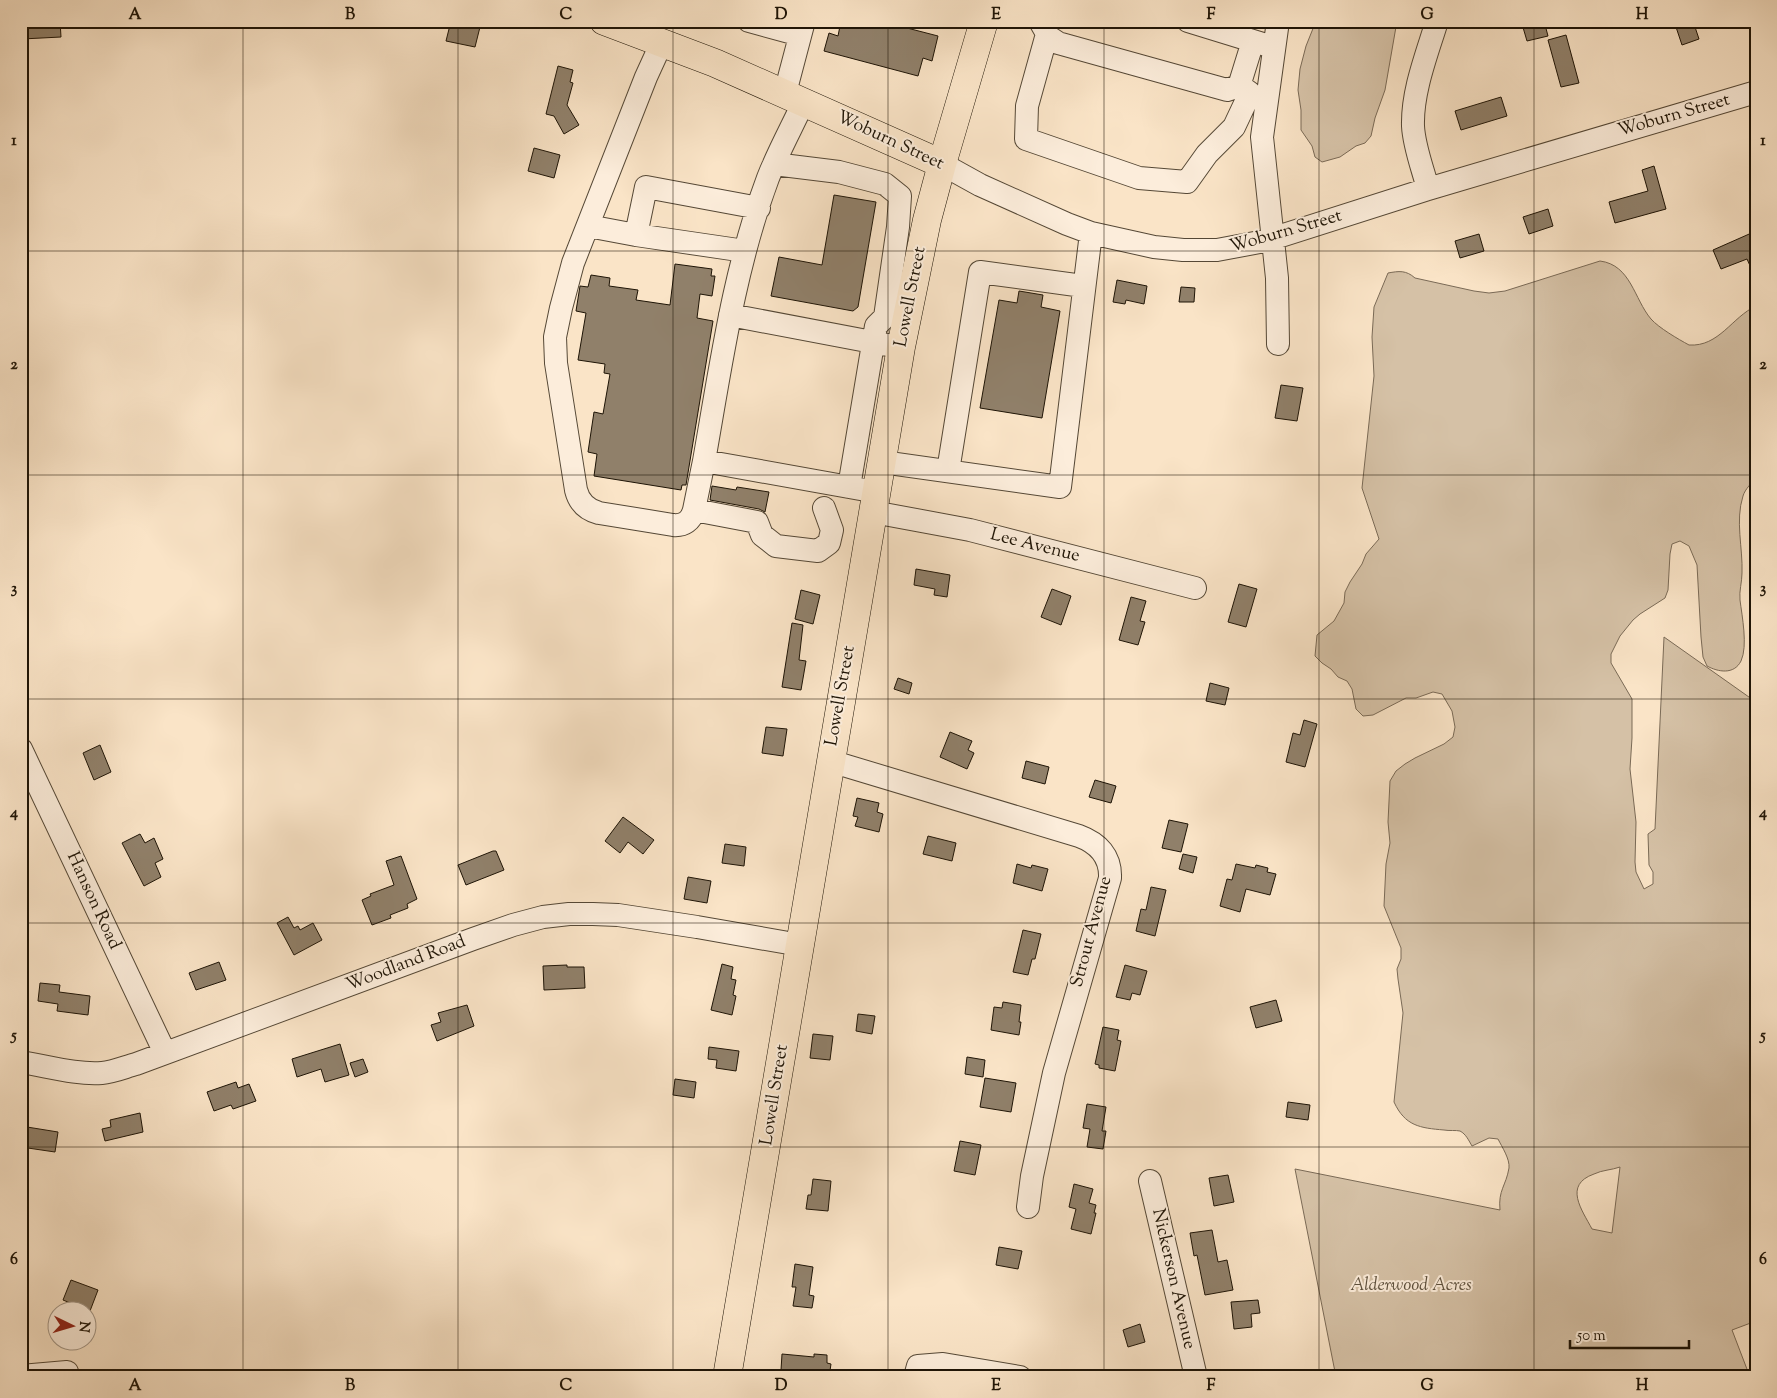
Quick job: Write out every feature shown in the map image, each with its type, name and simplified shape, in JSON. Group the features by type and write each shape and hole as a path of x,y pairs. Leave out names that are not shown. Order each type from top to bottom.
{"main road":[{"name":"Woburn Street","path":"605,21 662,42 794,97 942,164"},
{"name":"Lowell Street","path":"727,1377 902,347 896,318 920,251 942,164 984,21"}],"street":[{"path":"1188,21 1264,45"},
{"path":"1044,28 1051,39 1058,43 1224,90 1234,89 1242,80 1278,21"},
{"path":"1428,189 1415,140 1413,116 1416,92 1437,21"},
{"path":"662,42 646,77 573,264 561,308 556,337 556,363 577,495 584,505 594,512 680,525 692,517 694,510 730,315 758,208 774,164 794,97 802,28 762,23"},
{"path":"1044,28 1027,106 1026,139 1139,178 1187,182 1207,154 1234,127 1250,93 1238,85"},
{"path":"1264,45 1262,137 1277,278 1278,344"},
{"name":"Woburn Street","path":"942,164 980,185 1091,232 1154,246 1198,251 1217,250 1235,248 1272,238 1428,189 1756,92"},
{"path":"774,164 839,172 885,184 900,196 896,318 876,326 875,342 849,487"},
{"path":"636,235 646,187 758,208"},
{"path":"588,226 636,235 746,250"},
{"path":"882,462 1060,487 1091,232"},
{"path":"948,471 980,272 1083,286"},
{"path":"730,315 902,347"},
{"name":"Lee Avenue","path":"704,461 849,487 875,502 979,533 1195,588"},
{"path":"694,510 757,522 762,535 776,546 818,551 829,543 832,530 824,508"},
{"name":"Hanson Road","path":"21,749 165,1053"},
{"name":"Strout Avenue","path":"830,762 1079,836 1096,844 1106,856 1110,878 1054,1073 1032,1176 1028,1207"},
{"name":"Woodland Road","path":"21,1062 101,1073 136,1064 473,939 543,917 581,913 618,916 800,945"},
{"name":"Nickerson Avenue","path":"1150,1181 1196,1377"},
{"path":"915,1377 918,1366 943,1364 1020,1377"},
{"path":"21,1376 67,1372"}],"green space":[{"path":"1316,21 1397,21 1385,90 1371,136 1365,143 1356,146 1340,157 1322,162 1315,157 1312,146 1301,130 1298,90 1300,69 1306,46"},
{"name":"Alderwood Acres","path":"1600,261 1619,269 1631,284 1645,311 1654,322 1674,337 1689,345 1709,341 1756,306 1756,477 1744,493 1740,515 1742,576 1740,597 1744,639 1741,661 1734,669 1726,671 1716,670 1707,666 1703,657 1701,637 1697,565 1689,546 1680,541 1672,544 1668,590 1665,598 1633,620 1620,636 1611,654 1611,663 1632,699 1630,769 1636,822 1635,862 1636,872 1644,889 1653,884 1653,872 1649,865 1648,834 1655,829 1664,637 1756,702 1756,1321 1732,1330 1750,1377 1336,1377 1295,1169 1500,1210 1501,1193 1509,1168 1507,1157 1498,1139 1489,1138 1472,1146 1466,1136 1460,1131 1421,1127 1408,1121 1398,1110 1394,1102 1403,1013 1397,969 1401,959 1401,948 1384,906 1386,864 1390,843 1388,822 1390,781 1396,771 1405,764 1444,744 1453,737 1455,727 1452,711 1442,694 1433,692 1416,698 1406,698 1373,715 1363,716 1356,709 1352,689 1347,681 1338,677 1315,656 1317,635 1334,621 1344,603 1345,592 1350,582 1366,554 1379,539 1362,488 1374,376 1372,337 1374,307 1388,273 1405,272 1415,278 1474,291 1489,293 1505,291","holes":["1620,1167 1612,1233 1592,1229 1580,1206 1577,1191 1579,1185 1585,1179 1597,1173"]}],"building":[{"path":"25,21 60,21 61,37 22,39 21,26 25,25"},
{"path":"451,21 480,27 475,47 446,41"},
{"path":"841,21 880,21 938,36 932,61 923,58 918,76 824,51 829,33 838,36"},
{"path":"1532,21 1544,21 1548,36 1527,41 1522,24"},
{"path":"1674,21 1693,21 1699,39 1682,45"},
{"path":"1566,35 1579,83 1561,87 1548,40"},
{"path":"558,66 573,70 570,82 573,83 567,105 579,125 564,134 554,116 546,114"},
{"path":"1501,97 1507,116 1461,130 1455,111"},
{"path":"534,148 560,155 554,178 528,171"},
{"path":"1654,166 1666,209 1615,223 1609,202 1648,191 1642,170"},
{"path":"834,195 876,202 858,307 853,311 771,296 779,257 822,265"},
{"path":"1548,209 1553,226 1529,234 1523,217"},
{"path":"1756,231 1756,279 1747,259 1721,269 1713,250"},
{"path":"1479,234 1484,251 1460,258 1455,241"},
{"path":"675,264 712,269 711,276 715,276 712,296 700,294 697,318 713,321 686,485 682,485 681,490 594,476 597,454 588,452 594,412 603,414 610,374 604,373 605,364 578,360 586,313 576,311 580,286 588,287 591,275 610,278 609,286 638,290 636,300 670,305"},
{"path":"1117,280 1147,286 1144,304 1126,300 1125,304 1113,302"},
{"path":"1181,287 1195,288 1194,302 1179,302"},
{"path":"1019,291 1043,295 1041,307 1060,311 1042,418 980,408 999,300 1017,303"},
{"path":"1281,385 1303,388 1297,421 1275,418"},
{"path":"712,486 736,490 737,487 769,492 765,512 759,509 710,500"},
{"path":"916,569 950,575 947,597 934,595 935,589 914,585"},
{"path":"1239,584 1257,589 1246,627 1228,622"},
{"path":"1052,589 1071,596 1061,625 1041,617"},
{"path":"801,590 820,595 813,624 795,619"},
{"path":"1131,597 1146,601 1140,621 1145,622 1138,645 1119,640"},
{"path":"792,623 803,625 799,660 806,661 801,690 782,687"},
{"path":"898,678 912,683 909,694 894,689"},
{"path":"1210,683 1229,688 1225,705 1206,701"},
{"path":"1304,720 1317,724 1305,767 1286,762 1293,733 1300,735"},
{"path":"766,727 787,729 783,756 762,753"},
{"path":"950,732 972,741 968,750 974,753 967,769 940,757"},
{"path":"100,745 111,772 94,780 83,753"},
{"path":"1026,761 1049,767 1045,784 1022,778"},
{"path":"1095,780 1116,786 1111,803 1089,797"},
{"path":"857,798 879,803 877,812 883,814 879,832 855,826 858,817 853,816"},
{"path":"623,817 654,840 643,854 628,842 620,853 605,841"},
{"path":"1169,820 1188,824 1181,852 1162,848"},
{"path":"140,834 145,843 154,838 163,859 155,863 161,877 144,886 122,843"},
{"path":"928,836 956,843 952,861 923,854"},
{"path":"725,844 746,847 744,866 722,863"},
{"path":"496,851 504,870 466,885 458,865"},
{"path":"1183,854 1197,857 1193,873 1179,869"},
{"path":"401,856 417,899 407,904 408,908 390,915 391,918 372,925 362,900 371,896 370,894 394,885 386,861"},
{"path":"1017,864 1031,868 1032,865 1048,869 1042,891 1013,883"},
{"path":"1236,864 1255,868 1256,865 1268,868 1267,872 1276,874 1270,895 1246,889 1240,912 1220,906 1227,879 1232,880"},
{"path":"688,877 711,881 707,903 684,899"},
{"path":"1151,887 1166,890 1155,936 1136,931 1141,909 1146,910"},
{"path":"288,917 294,928 298,926 300,930 313,923 322,940 294,955 277,923"},
{"path":"1023,930 1041,934 1035,959 1032,959 1028,975 1013,972"},
{"path":"219,962 226,980 196,990 189,973"},
{"path":"722,964 733,967 731,979 736,980 733,995 736,996 732,1015 711,1010"},
{"path":"567,965 567,967 584,967 585,988 544,990 543,966"},
{"path":"1125,965 1147,971 1140,995 1132,993 1130,1000 1116,997"},
{"path":"40,983 60,985 59,992 90,996 88,1015 57,1011 58,1004 38,1001"},
{"path":"1276,1000 1282,1021 1256,1028 1250,1007"},
{"path":"1003,1002 1021,1005 1019,1035 991,1030 994,1007 1002,1008"},
{"path":"467,1005 474,1026 437,1041 431,1025 441,1022 438,1013"},
{"path":"858,1014 875,1016 872,1034 856,1031"},
{"path":"1103,1027 1119,1030 1117,1040 1121,1041 1115,1071 1099,1068 1099,1065 1095,1064"},
{"path":"813,1034 833,1036 830,1060 810,1058"},
{"path":"340,1044 349,1075 325,1082 321,1069 297,1077 292,1059"},
{"path":"709,1047 739,1051 736,1071 716,1068 717,1060 708,1059"},
{"path":"967,1057 985,1060 983,1077 965,1074"},
{"path":"363,1059 368,1072 355,1077 350,1063"},
{"path":"985,1078 1016,1083 1011,1112 980,1107"},
{"path":"675,1079 696,1082 694,1098 673,1095"},
{"path":"236,1082 238,1088 249,1084 256,1101 233,1109 231,1105 214,1111 207,1092"},
{"path":"1288,1102 1310,1105 1308,1120 1286,1117"},
{"path":"1087,1104 1106,1107 1102,1131 1106,1131 1103,1149 1087,1147 1090,1129 1083,1128"},
{"path":"140,1113 143,1132 105,1141 102,1129 111,1127 110,1120"},
{"path":"27,1127 58,1132 55,1152 21,1147 21,1128"},
{"path":"960,1141 981,1145 975,1175 954,1171"},
{"path":"1228,1175 1234,1202 1214,1206 1209,1178"},
{"path":"813,1179 831,1181 828,1211 806,1209 808,1195 811,1195"},
{"path":"1074,1184 1093,1189 1089,1203 1096,1205 1094,1213 1096,1213 1091,1234 1071,1229 1076,1209 1069,1207"},
{"path":"1212,1230 1218,1262 1227,1260 1233,1290 1205,1295 1197,1255 1194,1256 1190,1233"},
{"path":"999,1247 1022,1251 1018,1269 996,1265"},
{"path":"795,1264 813,1267 809,1295 814,1296 812,1308 793,1306 796,1287 792,1287"},
{"path":"71,1280 98,1290 94,1300 63,1300"},
{"path":"1258,1300 1260,1313 1251,1314 1252,1327 1234,1329 1231,1302"},
{"path":"1140,1324 1145,1342 1128,1347 1123,1330"},
{"path":"782,1354 814,1357 814,1354 827,1355 827,1363 831,1364 829,1377 798,1377 798,1372 781,1370"}]}
